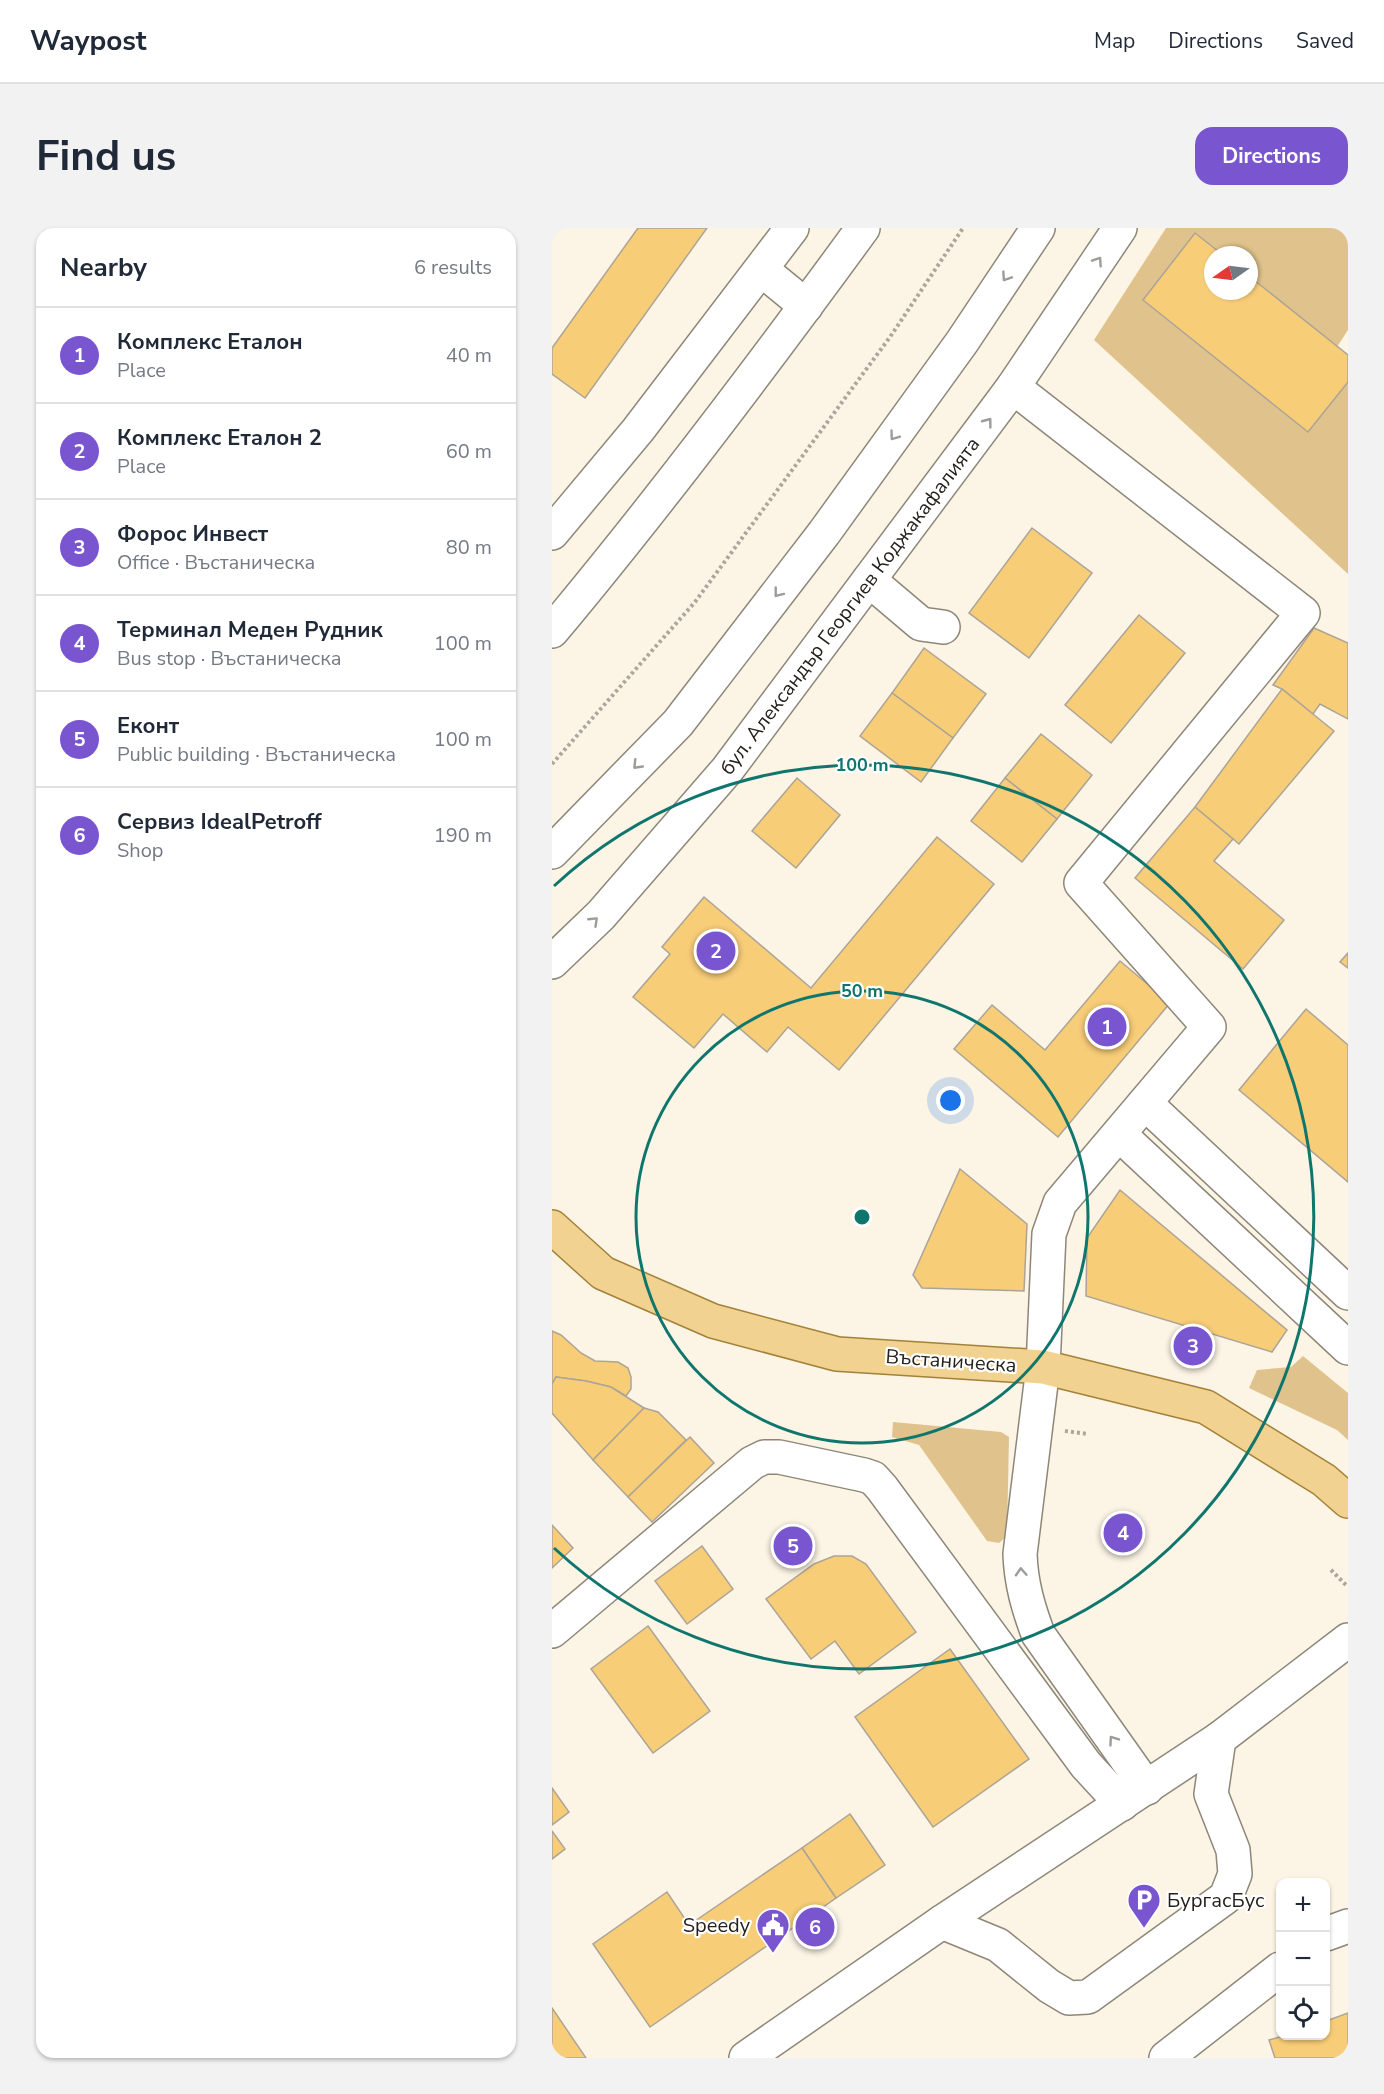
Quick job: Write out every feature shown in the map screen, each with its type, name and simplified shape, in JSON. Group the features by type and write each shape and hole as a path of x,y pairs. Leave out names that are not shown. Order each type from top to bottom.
{"main road":[{"name":"Въстаническа","path":"552,1227 603,1273 712,1321 837,1354 1043,1367 1206,1407 1324,1480 1348,1501"}],"street":[{"path":"552,533 638,430 792,228"},
{"path":"552,631 603,570 806,306 863,228"},
{"path":"552,852 678,723 824,533 962,342 1038,228"},
{"name":"бул. Александър Георгиев Коджакафалията","path":"552,962 601,915 727,770 1014,387 1120,228"},
{"path":"762,270 806,306"},
{"path":"1014,387 1303,613 1081,883 1209,1027 1060,1203 1049,1234 1043,1367 1020,1554 1021,1579 1027,1606 1038,1634 1134,1796"},
{"path":"869,580 921,624 942,627"},
{"path":"1145,1102 1348,1293"},
{"path":"1119,1134 1348,1348"},
{"path":"552,1631 752,1462 764,1457 779,1457 864,1475 873,1478 882,1488 1086,1766 1134,1796"},
{"path":"746,2058 942,1922 1219,1739 1348,1640"},
{"path":"942,1922 998,1945 1049,1986 1069,1998 1088,1997 1226,1897 1235,1874 1233,1850 1211,1794 1219,1739"},
{"path":"1330,1933 1348,1926"},
{"path":"1166,2058 1276,1973"}],"path":[{"path":"552,764 695,602 890,337 963,228"},
{"path":"1330,1570 1348,1587"}],"shaded area":[{"path":"1166,228 1348,228 1348,330 1333,353 1348,371 1348,574 1094,340"},
{"path":"1303,1356 1348,1393 1348,1440 1337,1430 1249,1388 1257,1370 1291,1367"},
{"path":"893,1422 1001,1432 1009,1437 1007,1536 999,1543 987,1541 919,1445 892,1437"}],"building":[{"path":"638,228 707,228 585,398 552,374 552,348"},
{"path":"1195,233 1212,246 1204,246 1204,300 1258,300 1258,283 1348,355 1348,382 1308,432 1143,300"},
{"path":"1032,528 1092,573 1029,658 969,613"},
{"path":"1139,615 1185,653 1111,743 1065,705"},
{"path":"1314,628 1348,643 1348,719 1320,704 1313,714 1282,689 1273,685"},
{"path":"924,648 986,694 953,738 892,693"},
{"path":"1282,689 1334,731 1239,844 1195,807"},
{"path":"892,693 953,738 921,782 860,736"},
{"path":"1041,734 1092,775 1057,819 1005,778"},
{"path":"797,778 840,815 796,868 752,831"},
{"path":"1005,778 1057,819 1022,862 971,821"},
{"path":"1195,807 1233,839 1214,861 1284,920 1243,969 1135,878"},
{"path":"937,837 994,884 839,1070 788,1027 767,1052 723,1014 694,1048 633,997 670,954 662,947 704,897 811,988"},
{"path":"1348,953 1348,968 1340,962"},
{"path":"1120,961 1170,1003 1058,1137 954,1049 992,1005 1045,1050"},
{"path":"1306,1009 1348,1045 1348,1182 1239,1090"},
{"path":"960,1169 1027,1224 1024,1291 922,1288 913,1275"},
{"path":"1120,1190 1287,1330 1272,1352 1086,1296 1087,1238"},
{"path":"552,1331 561,1335 581,1353 595,1361 618,1362 628,1368 631,1389 626,1396 611,1387 586,1381 556,1377 552,1384"},
{"path":"556,1377 611,1387 644,1408 593,1460 552,1413 552,1384"},
{"path":"644,1408 658,1412 686,1440 628,1497 593,1460"},
{"path":"690,1437 714,1463 652,1522 628,1497"},
{"path":"552,1525 573,1548 552,1568"},
{"path":"702,1546 733,1589 687,1624 655,1581"},
{"path":"834,1556 852,1556 866,1564 916,1632 859,1674 835,1641 811,1659 766,1599 814,1564"},
{"path":"648,1626 710,1711 653,1753 591,1669"},
{"path":"950,1649 1029,1759 933,1827 855,1717"},
{"path":"552,1788 569,1812 552,1825"},
{"path":"850,1814 885,1865 836,1898 802,1848"},
{"path":"552,1831 565,1849 552,1859"},
{"path":"802,1848 836,1898 650,2027 593,1944 667,1892 689,1925"},
{"path":"552,2008 586,2058 552,2058"},
{"path":"1348,2013 1348,2058 1275,2058 1269,2040 1276,2038 1276,2040 1330,2040 1330,2020"}],"place":[{"name":"Комплекс Еталон 2","path":"716,951"},
{"name":"Комплекс Еталон","path":"1107,1027"},
{"name":"Форос Инвест","path":"1193,1346"},
{"name":"Терминал Меден Рудник","path":"1123,1533"},
{"name":"Еконт","path":"793,1546"},
{"name":"Сервиз IdealPetroff","path":"815,1927"},
{"name":"БургасБус","path":"1144,1929"},
{"name":"Speedy","path":"773,1954"}]}
